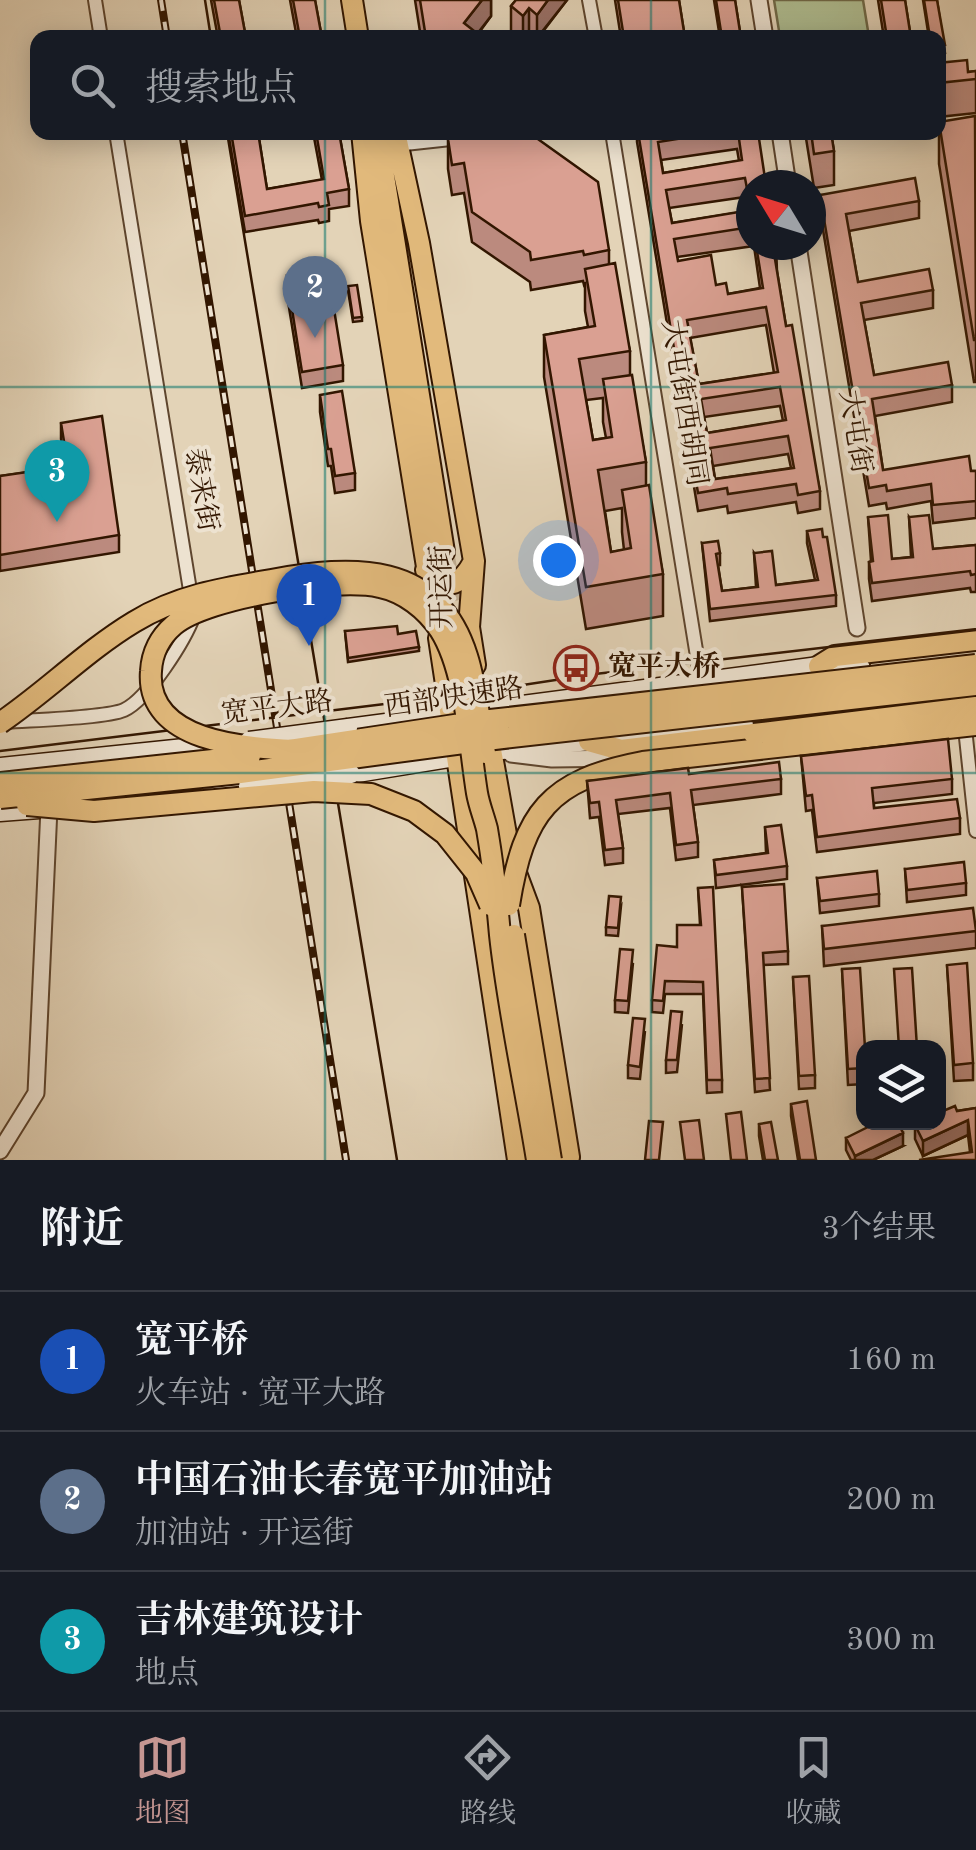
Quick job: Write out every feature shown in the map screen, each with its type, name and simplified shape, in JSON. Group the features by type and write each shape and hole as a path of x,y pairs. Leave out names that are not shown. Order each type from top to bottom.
{"main road":[{"path":"352,0 357,30"},
{"name":"开运街","path":"363,140 373,235 452,712 519,1160"},
{"name":"开运街","path":"378,140 444,552"},
{"name":"开运街","path":"398,140 474,561 469,627 510,857 528,908 563,1159"},
{"path":"426,570 438,583 448,585 464,578 474,561"},
{"path":"0,723 110,638 151,612 184,598 318,572 372,571 398,578 424,594 442,612 467,656 537,1160"},
{"path":"294,750 245,748 212,741 168,716 155,695 150,676 163,636 180,620 210,606 331,584 381,587 427,613 446,640 458,678 504,920 539,1138 563,1159"},
{"path":"819,666 834,656 976,640"},
{"name":"宽平大路","path":"0,767 243,742 819,666 840,671 976,655"},
{"name":"西部快速路","path":"0,783 294,750 481,721 976,664"},
{"name":"西部快速路","path":"0,800 976,684"},
{"path":"589,741 621,750 971,703"},
{"path":"0,812 351,774 492,751 971,703"},
{"path":"504,920 524,838 542,809 570,786 602,771 643,762 976,725"},
{"path":"0,800 94,811 356,791 380,796 425,818 466,856 504,920 563,1159"},
{"name":"开运街","path":"519,1160 539,1138"}],"street":[{"path":"95,0 100,30"},
{"path":"590,0 595,30"},
{"path":"759,0 764,30"},
{"name":"泰来街","path":"0,723 124,710 147,690 186,635 194,615 117,140"},
{"name":"大屯街西胡同","path":"613,140 702,681"},
{"path":"781,140 786,170"},
{"name":"大屯街","path":"800,260 857,628"},
{"path":"492,751 552,759 607,760 908,725 971,703 976,831"},
{"path":"0,1151 36,1093 49,808"}],"green space":[{"path":"774,0 863,0 868,30 779,30"}],"building":[{"path":"214,0 239,0 245,30 220,30"},
{"path":"293,0 315,0 321,30 299,30"},
{"path":"420,0 482,0 464,23 473,30 425,30"},
{"path":"516,0 548,0 537,15 529,8 523,16 511,6"},
{"path":"618,0 679,0 684,30 623,30"},
{"path":"716,0 735,0 740,30 721,30"},
{"path":"881,0 905,0 910,30 886,30"},
{"path":"924,0 937,0 942,30 929,30"},
{"path":"967,60 968,72 976,71 976,79 946,82 946,62"},
{"path":"975,116 976,340 942,140 946,140 946,121"},
{"path":"232,140 259,140 267,189 324,179 317,140 340,140 349,189 327,193 329,205 319,207 318,203 245,216"},
{"path":"448,140 539,140 598,182 609,250 531,260 530,252 472,212 464,163 452,165"},
{"path":"639,140 671,140 658,142 663,173 742,160 739,140 759,140 764,170 736,170 736,179 666,190 672,223 736,212 736,229 674,239 678,261 711,255 716,285 726,283 728,294 763,288 758,260 775,260 786,326 792,325 820,491 798,495 796,484 728,494 727,488 698,493","holes":["766,307 778,372 699,384 687,320","780,387 786,420 707,433 701,399","788,436 794,468 715,479 710,448"]},
{"path":"812,140 832,140 834,151 814,154"},
{"path":"915,178 919,201 846,214 858,282 929,269 933,290 861,303 874,375 948,362 952,385 872,399 883,470 969,456 971,471 976,471 976,501 933,505 931,484 887,491 886,485 869,488 826,231 826,194"},
{"path":"615,263 630,351 579,359 593,440 612,437 603,379 632,375 646,462 598,470 611,552 631,548 622,490 649,485 663,574 586,587 544,335 595,326 585,269"},
{"path":"328,272 343,365 302,372 287,278"},
{"path":"357,285 362,317 353,318 348,286"},
{"path":"342,391 355,473 335,476 320,395"},
{"path":"102,416 119,535 0,555 0,476 68,466 61,423"},
{"path":"888,515 892,559 913,557 909,517 929,515 933,549 976,545 976,574 971,575 970,571 872,583 868,517"},
{"path":"822,529 823,537 827,537 836,595 710,609 702,543 718,541 720,553 716,554 722,591 758,587 754,553 772,551 776,585 818,580 807,531"},
{"path":"397,626 398,634 416,631 419,647 348,658 345,631"},
{"path":"948,739 952,779 872,788 874,808 957,799 960,818 817,837 812,795 806,796 801,756"},
{"path":"779,762 781,779 691,790 698,842 676,845 670,793 616,800 623,848 605,850 599,802 590,803 587,781 688,768 689,774"},
{"path":"781,825 787,866 716,875 714,860 768,853 765,827"},
{"path":"964,862 966,883 907,890 905,869"},
{"path":"877,871 879,894 820,901 817,878"},
{"path":"784,884 788,951 763,953 770,1078 755,1079 742,887"},
{"path":"713,887 722,1080 707,1080 703,982 665,981 663,1001 652,1000 657,945 677,947 677,925 701,925 698,888"},
{"path":"609,896 621,897 618,928 606,927"},
{"path":"973,908 976,931 824,949 822,926"},
{"path":"620,949 633,950 628,1001 615,1000"},
{"path":"967,963 973,1063 954,1065 947,965"},
{"path":"860,968 864,1040 856,1040 856,1068 848,1069 842,969"},
{"path":"912,968 916,1040 898,1040 894,969"},
{"path":"809,976 815,1075 799,1076 793,977"},
{"path":"671,1011 682,1012 677,1060 666,1060"},
{"path":"633,1018 645,1019 640,1067 628,1065"},
{"path":"807,1101 816,1160 800,1160 791,1104"},
{"path":"955,1106 957,1111 976,1108 976,1160 919,1160 972,1152 968,1120 923,1141 918,1130 946,1130 946,1110"},
{"path":"741,1112 747,1160 731,1160 726,1114"},
{"path":"699,1120 704,1160 685,1160 680,1122"},
{"path":"649,1121 663,1122 659,1160 645,1160"},
{"path":"771,1122 778,1160 765,1160 759,1124"},
{"path":"862,1130 903,1133 855,1156 846,1138"}],"tunnel":[{"path":"444,552 459,634"}],"tram line":[{"path":"205,0 210,30"},
{"path":"228,140 397,1160"},
{"path":"0,751 450,696 595,674 976,630"}],"railway":[{"path":"161,0 166,30"},
{"path":"183,140 346,1160"}],"place":[{"name":"中国石油长春宽平加油站","path":"315,338"},
{"name":"吉林建筑设计","path":"57,522"},
{"name":"宽平桥","path":"309,646"},
{"name":"宽平大桥","path":"576,668"}]}
